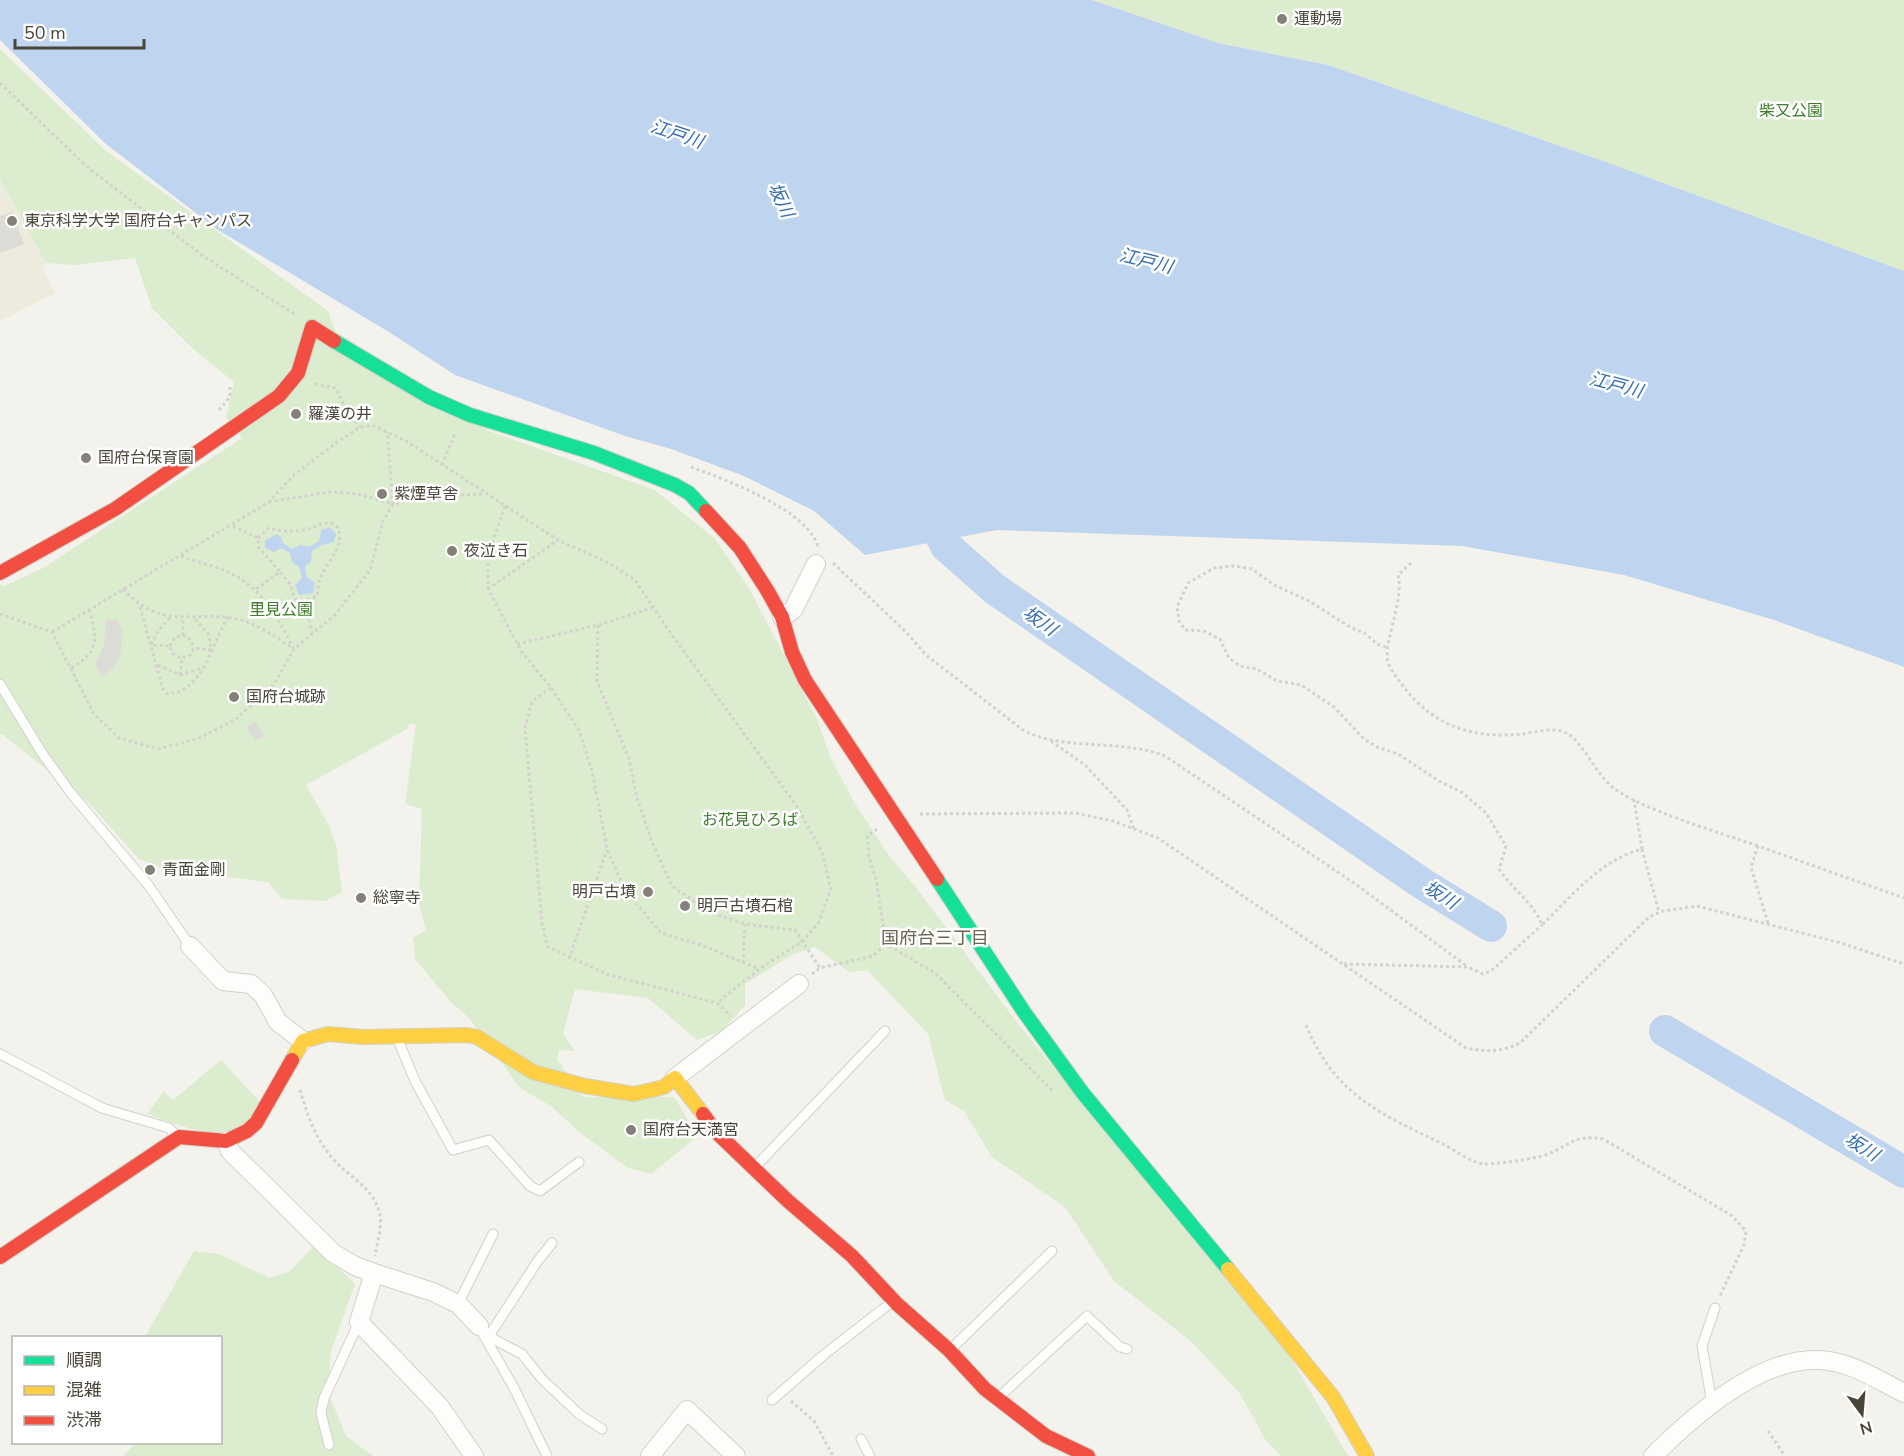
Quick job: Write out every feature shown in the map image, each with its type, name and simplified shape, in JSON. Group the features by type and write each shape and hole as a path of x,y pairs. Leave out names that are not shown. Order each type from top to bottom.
{"street":[{"path":"0,573 125,503 251,418 279,396 295,377 312,327 429,397 463,412 513,430 594,453 675,485 689,493 740,548 782,617 792,652 805,680 1024,1012 1082,1092 1333,1397 1367,1456"},
{"path":"782,617 793,610 817,559"},
{"path":"190,946 223,981 251,984 263,995 278,1022 303,1041"},
{"path":"0,1257 179,1137 226,1141 247,1131 256,1123 303,1041 328,1034 398,1038 477,1037 532,1072 619,1093 648,1092 664,1087 799,984"},
{"path":"675,1078 716,1132 788,1201 852,1256 997,1400 1046,1436 1088,1456"},
{"path":"226,1141 230,1151 333,1253 355,1266 433,1292 458,1304 484,1331"},
{"path":"374,1273 359,1322 440,1407 474,1456"},
{"path":"1653,1456 1712,1402 1768,1371 1789,1364 1819,1360 1852,1367 1904,1393"},
{"path":"651,1456 687,1410 736,1456"}],"lane":[{"path":"0,684 42,753 70,792 149,886 190,946"},
{"path":"754,1167 885,1031"},
{"path":"398,1038 415,1082 453,1150 489,1140 530,1186 540,1191 579,1162"},
{"path":"0,1054 102,1108 169,1128 179,1137"},
{"path":"458,1304 493,1234"},
{"path":"484,1331 552,1243"},
{"path":"949,1350 1052,1251"},
{"path":"772,1400 826,1353 894,1300"},
{"path":"1712,1402 1702,1346 1715,1308"},
{"path":"997,1400 1087,1316 1120,1347 1127,1349"},
{"path":"329,1445 321,1413 324,1398 359,1322"},
{"path":"484,1331 522,1353 542,1379 579,1414 602,1429"},
{"path":"484,1331 547,1456"},
{"path":"861,1439 870,1456"}],"path":[{"path":"0,83 86,166 203,256 276,301 312,327"},
{"path":"295,377 306,383 336,388 346,410 360,427"},
{"path":"442,465 463,412"},
{"path":"52,632 269,502 294,475 360,427 374,426 406,441 484,494 558,540 609,563 635,580 796,806 822,852 831,889 819,922 803,941 759,969 717,1003"},
{"path":"0,614 52,632 94,714 118,738 158,749 197,739 235,720 274,684 294,649 335,615 370,570 383,521 393,504 387,432"},
{"path":"684,465 728,482 793,515 812,531 817,559 826,557 905,631 926,655 1023,730 1037,738 1112,744 1149,750 1165,756 1354,883 1468,967 1483,974 1491,970 1542,925 1587,879 1610,862 1642,849"},
{"path":"269,502 330,492 358,494 393,504 429,496 484,494"},
{"path":"505,506 488,556 488,589 517,644 579,730 592,771 608,849 625,890 661,933 704,946 759,969"},
{"path":"324,523 336,525 341,536 319,582 317,596 305,601 295,599 291,584 259,548 258,538 269,528 308,529 324,523"},
{"path":"232,526 258,538"},
{"path":"488,589 558,540"},
{"path":"180,556 226,571 256,589 277,615 294,649"},
{"path":"1411,563 1398,575 1401,588 1386,646 1388,665 1414,702 1429,714 1448,725 1468,732 1506,735 1558,731 1568,734 1606,781 1634,800 1904,898"},
{"path":"1386,646 1377,644 1366,634 1350,627 1309,601 1274,585 1252,569 1234,566 1214,568 1188,583 1177,607 1179,621 1185,630 1204,631 1220,639 1229,658 1240,666 1257,669 1277,681 1301,685 1334,707 1364,739 1377,747 1398,754 1477,803 1506,846 1499,869 1516,893 1529,901 1542,925"},
{"path":"256,589 280,572"},
{"path":"123,589 140,607 170,618 228,617 264,629 294,649"},
{"path":"305,601 312,634"},
{"path":"140,607 162,689 166,694 177,694 187,688 203,667 228,617"},
{"path":"517,644 598,625 655,608"},
{"path":"71,668 84,660 96,645 95,628 89,610"},
{"path":"151,645 158,631 170,618"},
{"path":"183,618 183,635"},
{"path":"193,618 209,635 211,650"},
{"path":"598,625 597,681 629,759 637,798 652,842 672,886 711,913 745,924 795,930 820,968"},
{"path":"182,658 172,653 170,646 175,637 183,635 191,640 194,648"},
{"path":"151,645 170,646"},
{"path":"194,648 211,650"},
{"path":"182,658 190,654 194,648"},
{"path":"180,675 182,658"},
{"path":"156,664 180,675 192,673 203,667"},
{"path":"550,688 532,701 525,728 542,923 548,946 569,959 606,974 717,1003 741,1027"},
{"path":"1049,740 1085,765 1127,810 1134,830"},
{"path":"1634,800 1642,849 1659,912"},
{"path":"909,814 1075,813 1113,821 1158,838 1466,1048 1487,1052 1505,1050 1520,1043 1648,917 1659,912 1697,906 1841,943 1904,964"},
{"path":"867,836 886,944 935,974 1043,1083 1059,1095"},
{"path":"1758,846 1751,867 1769,924"},
{"path":"569,959 608,849"},
{"path":"743,963 745,924"},
{"path":"825,967 873,956 886,944"},
{"path":"1344,964 1468,967"},
{"path":"1306,1025 1326,1067 1352,1094 1397,1122 1483,1164 1547,1154 1567,1142 1586,1136 1603,1139 1731,1215 1746,1231 1743,1245 1715,1308"},
{"path":"292,1059 306,1111 318,1138 334,1160 372,1193 380,1216 374,1273"},
{"path":"781,1392 814,1421 833,1456"},
{"path":"1768,1431 1785,1456"}],"shaded area":[{"name":"東京科学大学 国府台キャンパス","path":"0,179 46,263 42,266 55,293 0,321"}],"green space":[{"name":"柴又公園","path":"1092,0 1904,0 1904,271 1606,162 1328,65 1218,43"},
{"name":"里見公園","path":"0,49 106,151 328,311 335,331 489,431 655,490 714,538 749,588 817,719 831,759 854,802 889,856 914,885 1019,1025 1289,1355 1348,1456 1281,1456 1265,1439 1240,1394 1193,1343 1114,1281 1065,1207 992,1157 964,1111 945,1100 928,1034 867,970 849,972 815,947 792,955 745,984 745,1005 722,1031 697,1040 648,998 575,989 563,1033 574,1051 559,1050 557,1059 583,1097 674,1097 698,1136 651,1174 628,1168 579,1132 552,1107 519,1087 469,1018 451,1002 415,959 413,938 426,930 419,904 422,809 405,804 416,724 409,724 407,729 306,785 328,823 336,845 342,892 325,901 282,899 268,882 181,871 174,866 164,869 139,859 89,803 2,734 0,735 0,583 2,587 43,568 242,438 226,417 234,382 192,348 152,308 135,258 75,265 46,263 0,179"},
{"path":"221,1060 261,1103 246,1122 235,1129 211,1132 184,1127 147,1114 164,1091 173,1100"},
{"path":"315,1245 355,1284 331,1351 328,1392 346,1436 373,1456 123,1456 135,1444 222,1444 222,1336 146,1336 194,1251 219,1254 269,1278 289,1272"}],"water":[{"name":"江戸川","path":"0,0 1092,0 1218,43 1328,65 1606,162 1904,271 1904,667 1774,620 1624,575 1462,546 997,530 865,555 814,511 744,476 455,375 389,332 218,230 106,144 0,40"},
{"path":"330,527 336,534 334,542 312,551 311,562 305,566 307,577 315,583 313,593 299,595 295,585 302,578 299,567 292,562 290,553 281,548 274,552 265,548 265,540 277,534 283,543 292,549 300,545 309,547 319,541 321,530"}],"building":[{"path":"12,212 24,244 0,253 0,216"},
{"path":"117,619 123,631 120,656 114,667 102,677 95,664 104,645 106,621"},
{"path":"255,721 264,736 255,741 246,727"}],"waterway":[{"name":"坂川","path":"925,503 946,546 996,590 1423,884 1491,926"},
{"name":"坂川","path":"1665,1031 1904,1172"}],"traffic: fast":[{"path":"334,341 429,397 470,415 594,453 675,485 689,493 706,511"},
{"path":"937,879 1024,1012 1082,1092 1228,1269"}],"traffic: slow":[{"path":"292,1060 303,1041 328,1034 363,1037 467,1035 477,1037 533,1072 585,1086 634,1094 664,1087 675,1078 703,1114"},
{"path":"1228,1269 1333,1397 1367,1456"}],"traffic: jam":[{"path":"0,573 115,509 279,396 298,373 312,327 334,341"},
{"path":"706,511 740,548 767,590 782,617 792,652 805,680 937,879"},
{"path":"0,1257 179,1137 226,1141 247,1131 256,1123 292,1060"},
{"path":"703,1114 716,1132 788,1201 852,1256 897,1304 949,1350 985,1389 1046,1436 1088,1456"}],"place":[{"name":"運動場","path":"1282,19"},
{"name":"東京科学大学 国府台キャンパス","path":"12,221"},
{"name":"羅漢の井","path":"296,414"},
{"name":"国府台保育園","path":"86,458"},
{"name":"紫煙草舎","path":"382,494"},
{"name":"夜泣き石","path":"452,551"},
{"name":"国府台城跡","path":"234,697"},
{"name":"青面金剛","path":"150,870"},
{"name":"明戸古墳","path":"648,892"},
{"name":"総寧寺","path":"361,898"},
{"name":"明戸古墳石棺","path":"685,906"},
{"name":"国府台天満宮","path":"631,1130"}],"district":[{"name":"国府台三丁目","path":"935,938"}],"park label":[{"name":"お花見ひろば","path":"750,820"}]}
